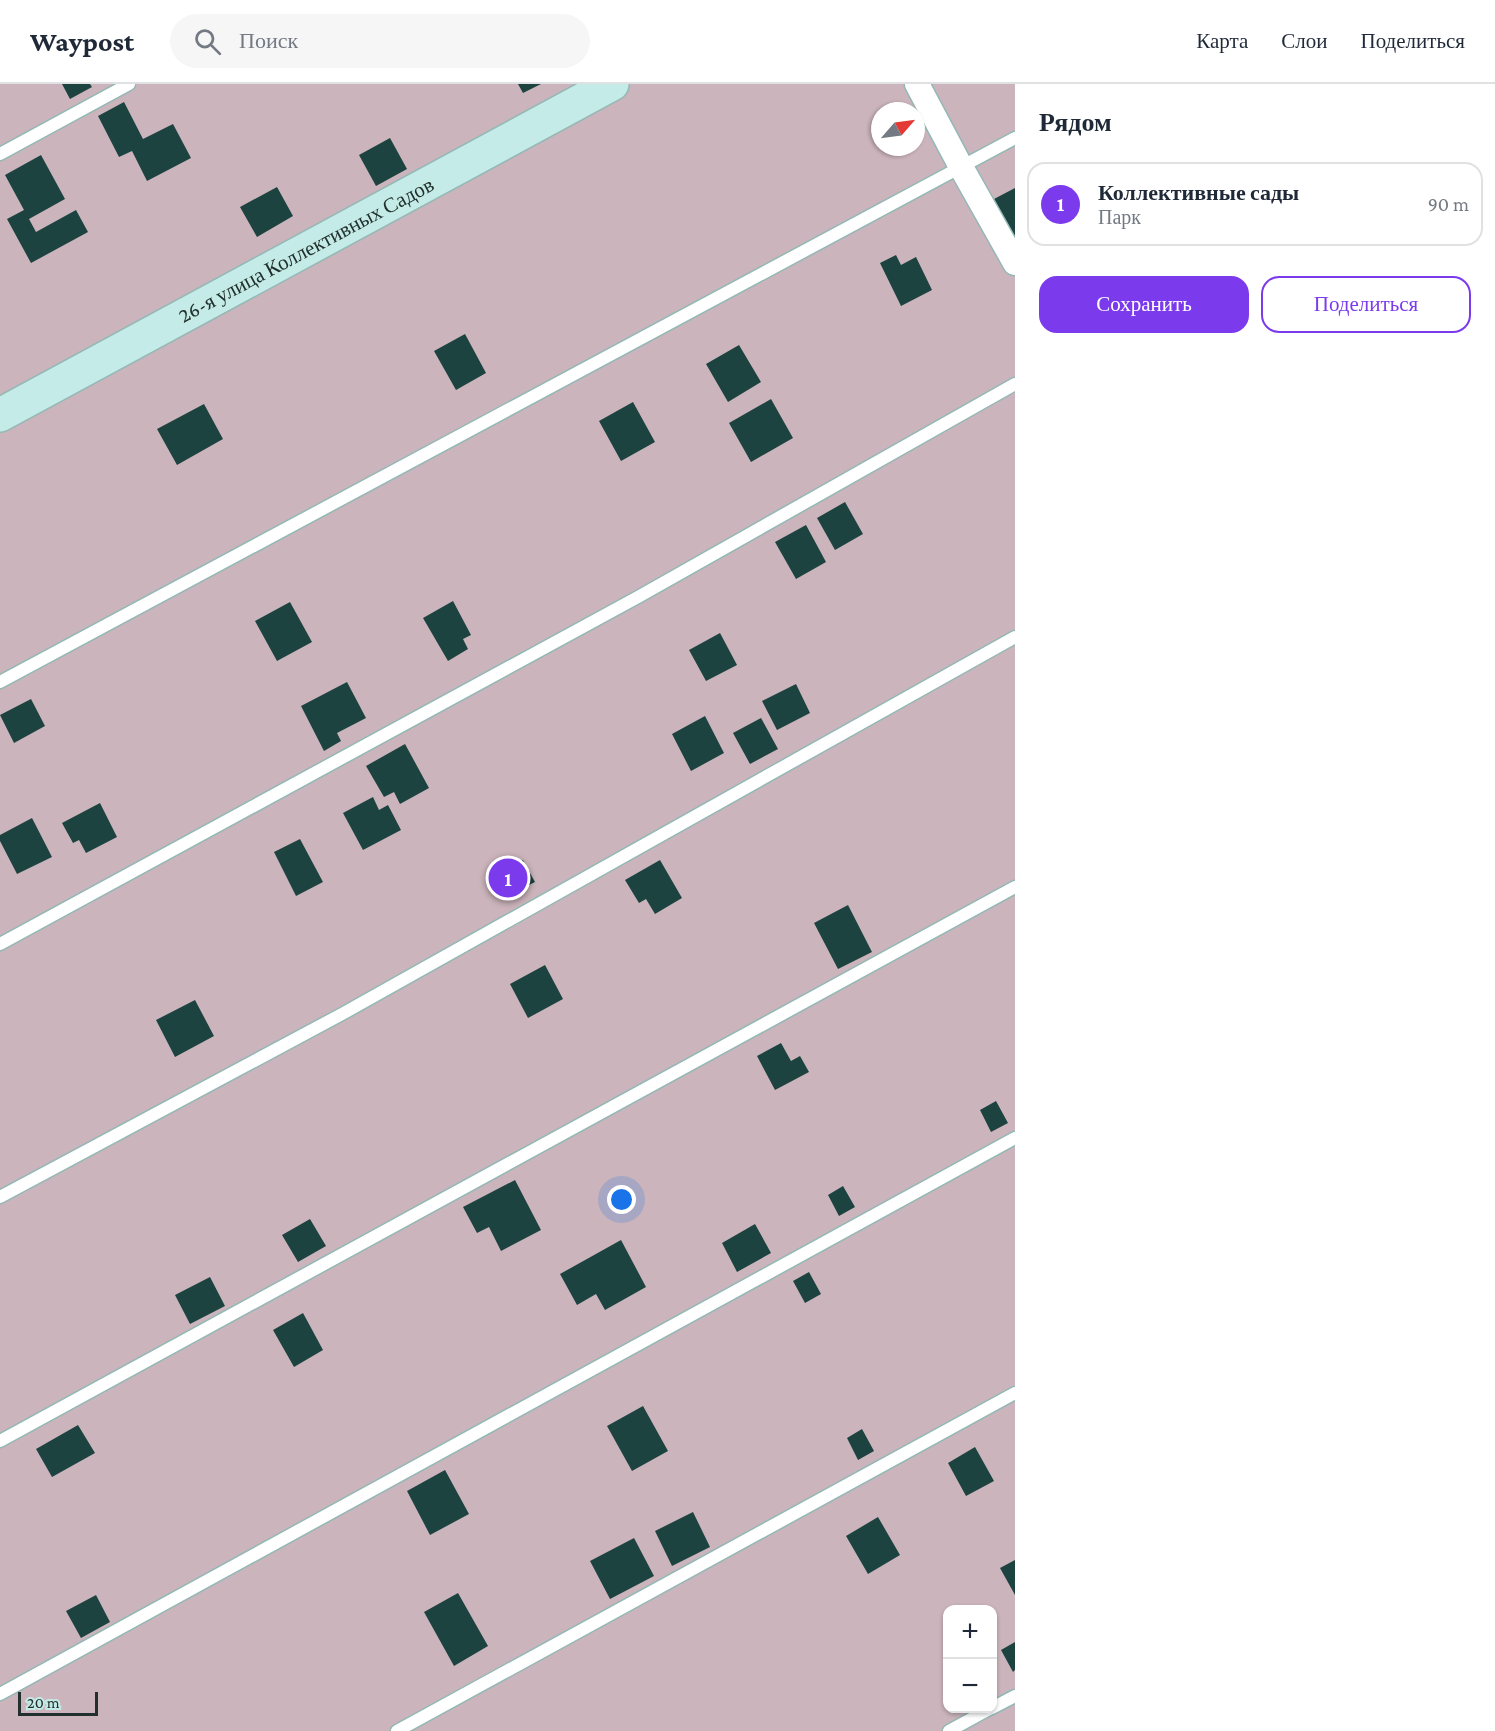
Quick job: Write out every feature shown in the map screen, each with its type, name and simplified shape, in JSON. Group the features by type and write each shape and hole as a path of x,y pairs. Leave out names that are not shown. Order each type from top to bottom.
{"main road":[{"name":"26-я улица Коллективных Садов","path":"0,415 612,84"}],"street":[{"path":"917,84 1015,263"}],"lane":[{"path":"0,154 129,84"},
{"path":"0,682 1015,138"},
{"path":"0,944 638,597 1015,384"},
{"path":"0,1197 342,1014 1015,637"},
{"path":"0,1441 1015,887"},
{"path":"0,1694 1015,1138"},
{"path":"397,1731 1015,1393"},
{"path":"997,1705 1015,1696"},
{"path":"949,1731 983,1713"}],"shaded area":[{"path":"0,84 1015,84 1015,1731 0,1731"}],"building":[{"path":"62,84 90,84 92,87 70,99"},
{"path":"518,84 541,84 523,93"},
{"path":"124,102 143,139 173,124 191,158 147,181 132,151 119,157 98,116"},
{"path":"390,138 407,169 376,186 359,155"},
{"path":"41,155 65,199 29,219 36,232 76,210 88,232 31,263 7,219 24,210 5,175"},
{"path":"277,187 293,216 257,237 240,207"},
{"path":"1015,188 1015,237 994,199"},
{"path":"896,255 901,265 916,257 932,290 901,306 880,263"},
{"path":"465,334 486,373 456,390 434,351"},
{"path":"739,345 761,382 728,402 706,364"},
{"path":"771,399 793,438 751,462 729,423"},
{"path":"633,402 655,442 621,461 599,421"},
{"path":"204,404 223,439 177,465 157,429"},
{"path":"845,502 863,534 835,550 817,518"},
{"path":"806,525 826,562 796,579 775,542"},
{"path":"453,601 471,635 463,639 468,649 448,661 423,618"},
{"path":"290,602 312,642 277,661 255,621"},
{"path":"720,633 737,665 706,681 689,650"},
{"path":"347,682 366,718 337,733 341,741 324,751 301,706"},
{"path":"796,684 810,713 777,730 762,701"},
{"path":"31,699 45,726 14,743 0,715"},
{"path":"705,716 724,753 691,771 672,734"},
{"path":"761,718 778,749 750,764 733,733"},
{"path":"405,744 429,788 400,804 394,792 384,797 366,766"},
{"path":"373,797 379,810 388,805 401,830 363,850 343,813"},
{"path":"100,803 117,837 86,853 79,840 73,843 62,823"},
{"path":"32,818 52,857 17,874 0,841 0,835"},
{"path":"300,839 323,882 296,896 274,852"},
{"path":"523,860 535,882 519,890 507,869"},
{"path":"660,860 682,898 655,914 646,899 639,903 625,880"},
{"path":"848,905 872,952 838,969 814,923"},
{"path":"545,965 563,999 528,1018 510,984"},
{"path":"195,1000 214,1036 175,1057 156,1020"},
{"path":"781,1043 791,1061 800,1056 809,1072 775,1090 757,1056"},
{"path":"996,1101 1008,1123 991,1132 980,1110"},
{"path":"515,1180 541,1230 501,1251 489,1227 477,1233 463,1207"},
{"path":"843,1186 855,1207 839,1216 828,1195"},
{"path":"310,1219 326,1246 298,1262 282,1235"},
{"path":"755,1224 771,1253 737,1272 722,1243"},
{"path":"621,1240 646,1287 605,1310 596,1294 577,1305 560,1274"},
{"path":"809,1272 821,1294 805,1303 793,1281"},
{"path":"210,1277 225,1306 190,1324 175,1295"},
{"path":"303,1313 323,1350 294,1367 273,1330"},
{"path":"643,1406 668,1451 632,1471 607,1426"},
{"path":"78,1425 95,1453 52,1477 36,1449"},
{"path":"862,1429 874,1451 858,1460 847,1438"},
{"path":"975,1447 994,1481 966,1496 948,1463"},
{"path":"445,1470 469,1514 430,1535 407,1491"},
{"path":"693,1512 710,1547 672,1566 655,1531"},
{"path":"878,1517 900,1555 868,1574 846,1536"},
{"path":"634,1538 654,1576 610,1599 590,1561"},
{"path":"1015,1560 1015,1595 1000,1568"},
{"path":"458,1593 488,1646 454,1666 424,1612"},
{"path":"96,1595 110,1622 81,1638 66,1611"},
{"path":"1015,1642 1015,1670 1013,1672 1001,1650"}],"place":[{"name":"Коллективные сады","path":"508,878"}]}
